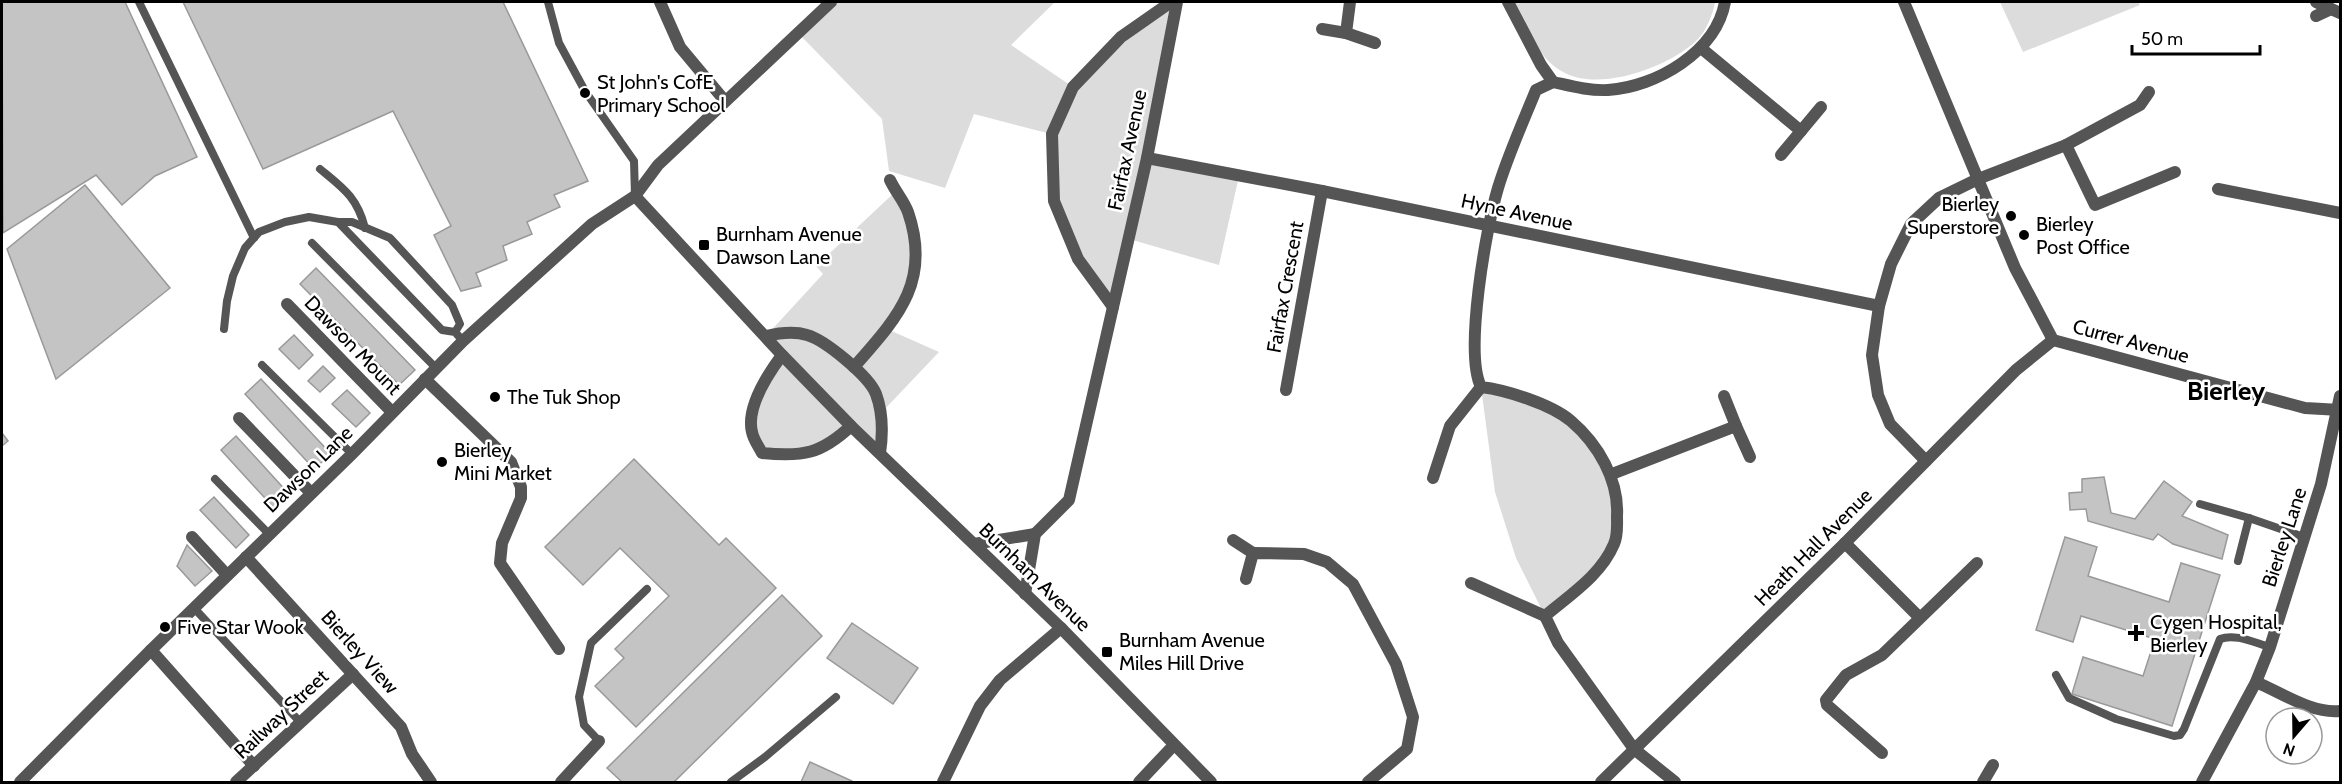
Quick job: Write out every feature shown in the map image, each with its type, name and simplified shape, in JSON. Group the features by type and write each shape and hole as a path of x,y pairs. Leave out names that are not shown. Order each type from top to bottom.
{"street":[{"path":"660,2 680,47 725,101"},
{"path":"635,196 658,165 831,2"},
{"path":"1113,307 1078,259 1054,201 1052,134 1073,87 1121,37 1171,2"},
{"name":"Fairfax Avenue","path":"1035,534 1069,500 1147,158 1177,2"},
{"path":"1346,33 1350,2"},
{"path":"1508,2 1553,82"},
{"path":"1481,387 1476,377 1475,318 1489,226 1498,188 1536,90 1553,82 1583,89 1608,90 1633,86 1665,72 1701,48 1723,15 1725,2"},
{"name":"Currer Avenue","path":"1904,2 2015,268 2053,340 2305,408 2338,409"},
{"path":"2316,2 2336,11"},
{"path":"2316,16 2336,11"},
{"path":"1322,29 1346,33 1375,43"},
{"path":"1701,48 1800,131"},
{"path":"1926,461 1890,424 1878,395 1872,355 1879,306 1891,264 1911,224 1939,198 1978,179 2066,145 2140,105 2149,92"},
{"path":"1781,154 1821,107"},
{"path":"2066,145 2096,211 2175,172"},
{"name":"Hyne Avenue","path":"1147,158 1322,191 1879,306"},
{"path":"854,367 887,329 910,293 916,255 908,211 890,180"},
{"path":"2218,189 2340,213"},
{"name":"Fairfax Crescent","path":"1286,390 1322,191"},
{"name":"Burnham Avenue","path":"635,196 782,356 851,426 1061,628 1211,783"},
{"name":"Dawson Lane","path":"20,783 151,650 352,454 436,368 459,336 592,224 635,196"},
{"name":"Dawson Mount","path":"287,304 392,412"},
{"path":"766,336 779,333 808,335 832,349 854,367 875,391 882,412 880,453"},
{"name":"Heath Hall Avenue","path":"1601,783 1845,543 2016,370 2053,340"},
{"path":"782,356 768,374 754,403 751,432 762,453 780,455 809,453 832,444 851,426"},
{"path":"425,379 511,462 521,487 521,498 502,543 500,563 559,650"},
{"path":"1481,387 1503,390 1540,404 1570,420 1590,443 1611,474 1618,502 1616,542 1595,575 1545,616"},
{"path":"1433,478 1450,426 1481,387"},
{"path":"1724,396 1750,457"},
{"name":"Bierley Lane","path":"2202,783 2256,682 2270,647 2321,484 2340,396"},
{"path":"239,418 311,493"},
{"path":"1611,474 1736,426"},
{"path":"974,544 1035,534 1025,594"},
{"path":"192,537 227,575"},
{"path":"1233,540 1252,553 1304,554 1327,562 1353,584 1396,664 1413,717 1407,749 1368,783"},
{"path":"1845,543 1919,617"},
{"path":"1246,579 1252,553"},
{"name":"Bierley View","path":"246,557 401,727 412,754 431,783"},
{"path":"1882,753 1827,705 1826,700 1846,675 1882,655 1977,563"},
{"path":"1471,583 1545,616 1558,643 1634,749 1675,783"},
{"path":"943,783 980,706 1000,680 1061,628"},
{"path":"151,650 254,766"},
{"name":"Railway Street","path":"236,783 352,674"},
{"path":"2256,682 2317,710 2340,711"},
{"path":"565,781 599,741"},
{"path":"1139,783 1173,746"},
{"path":"1983,783 1993,765"}],"lane":[{"path":"139,2 254,238"},
{"path":"548,2 559,43 585,91 634,161 635,196"},
{"path":"320,169 350,194 360,209 365,228"},
{"path":"224,329 233,276 245,248 260,232 285,222 309,217 352,222 390,238 452,305 460,324 459,336 442,330 338,222"},
{"path":"312,243 436,368"},
{"path":"262,365 352,454"},
{"path":"216,479 269,534"},
{"path":"2200,504 2304,537"},
{"path":"2238,561 2248,518"},
{"path":"599,741 584,725 579,697 591,643 647,589"},
{"path":"194,608 301,723"},
{"path":"2056,675 2069,698 2116,720 2174,736 2180,735 2184,729 2220,639 2227,636 2235,637 2270,647"},
{"path":"731,783 765,758 836,697"}],"shaded area":[{"path":"831,2 1055,2 1011,45 1073,87 1171,2 1147,158 1239,176 1219,265 1129,239 1113,307 1078,259 1054,201 1051,134 974,114 945,188 889,171 882,119 798,33"},
{"path":"1514,2 1715,2 1704,31 1686,49 1636,73 1599,80 1567,74 1549,61 1534,43"},
{"path":"2000,2 2138,2 2140,5 2023,52"},
{"path":"895,192 917,255 887,329 939,352 882,412 880,453 852,426 832,444 762,453 751,432 754,403 782,356 766,336 823,274 816,266"},
{"path":"1481,387 1570,420 1612,474 1616,542 1595,575 1545,616 1516,558 1495,492"}],"building":[{"path":"2,2 125,2 197,157 155,176 122,205 96,175 3,233"},
{"path":"183,2 503,2 588,181 554,195 560,207 527,222 532,234 503,246 507,260 476,273 481,286 461,291 434,235 451,226 393,111 263,169"},
{"path":"85,185 170,288 56,379 7,249"},
{"path":"316,268 415,370 399,385 300,284"},
{"path":"294,335 313,355 299,369 279,349"},
{"path":"323,366 335,378 320,392 308,381"},
{"path":"261,379 331,454 314,469 245,394"},
{"path":"347,390 370,413 356,427 332,404"},
{"path":"2,433 8,441 2,446"},
{"path":"236,436 289,494 274,508 221,450"},
{"path":"634,459 719,545 726,538 776,588 636,727 595,686 624,658 615,649 669,596 620,548 583,585 545,547"},
{"path":"2104,477 2111,513 2135,519 2164,481 2192,502 2182,516 2228,535 2222,559 2173,544 2158,534 2153,540 2088,521 2086,509 2070,510 2069,493 2082,492 2082,479"},
{"path":"214,497 249,535 236,548 200,510"},
{"path":"2065,537 2097,547 2088,576 2169,602 2181,563 2220,575 2172,726 2072,694 2083,657 2143,676 2155,639 2081,616 2073,642 2036,630"},
{"path":"187,545 212,571 195,586 177,566"},
{"path":"782,595 822,636 674,782 622,782 607,768"},
{"path":"852,623 918,668 893,704 827,658"},
{"path":"810,762 852,781 852,782 801,782"}],"place":[{"name":"St John's CofE Primary School","path":"585,93"},
{"name":"Bierley Superstore","path":"2011,216"},
{"name":"Bierley Post Office","path":"2024,235"},
{"name":"Burnham Avenue Dawson Lane","path":"704,245"},
{"name":"The Tuk Shop","path":"495,397"},
{"name":"Bierley Mini Market","path":"442,462"},
{"name":"Five Star Wook","path":"165,627"},
{"name":"Cygen Hospital, Bierley","path":"2136,633"},
{"name":"Burnham Avenue Miles Hill Drive","path":"1107,652"}],"district":[{"name":"Bierley","path":"2226,391"}]}
